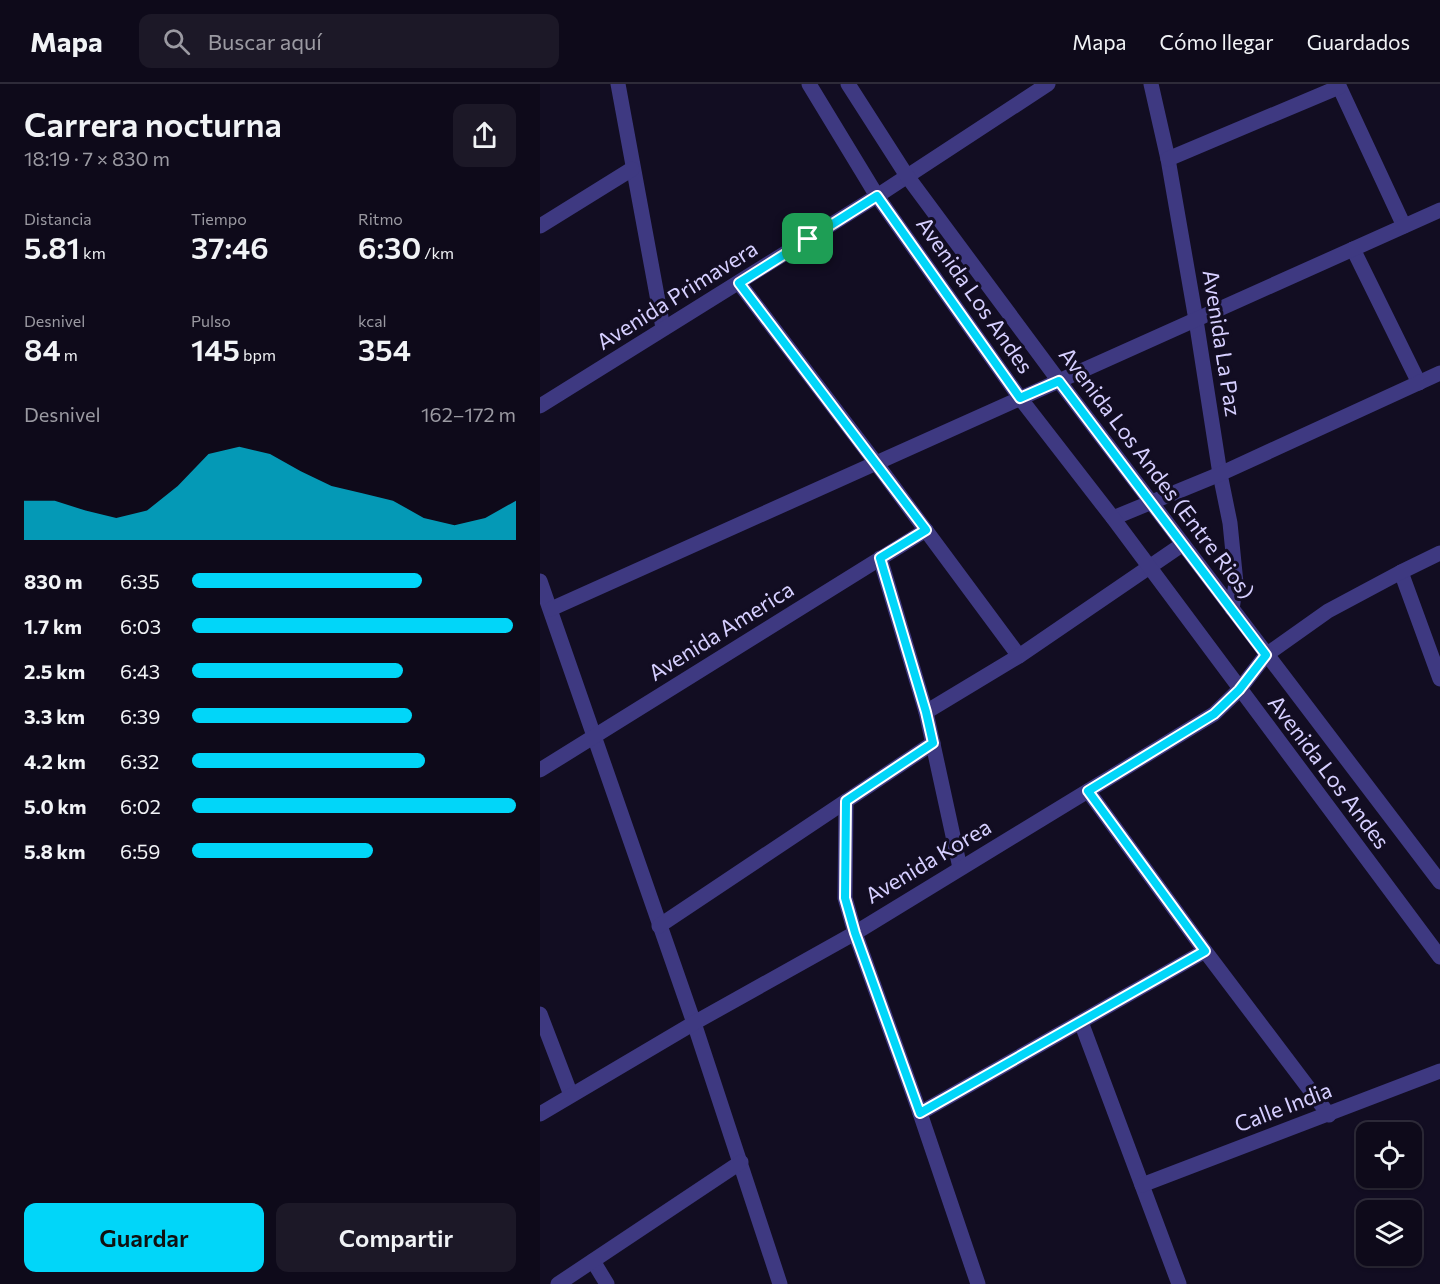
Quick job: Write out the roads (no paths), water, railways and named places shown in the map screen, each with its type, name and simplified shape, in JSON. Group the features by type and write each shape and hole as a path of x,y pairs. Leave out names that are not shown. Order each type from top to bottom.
{"street":[{"path":"618,84 663,328"},
{"name":"Avenida Los Andes","path":"809,84 877,196 1020,398 1113,518 1440,957"},
{"name":"Avenida Primavera","path":"540,406 877,196 1048,84"},
{"name":"Avenida La Paz","path":"1150,84 1168,159 1230,523 1236,583 1232,609"},
{"name":"Avenida Los Andes (Entre Rios)","path":"849,85 906,176 1266,655 1440,882"},
{"path":"1168,159 1338,85 1404,226"},
{"path":"540,226 632,169"},
{"path":"551,609 1440,210"},
{"path":"1353,249 1419,383"},
{"path":"739,283 1019,656"},
{"path":"1113,518 1220,474 1440,373"},
{"name":"Avenida America","path":"540,770 926,530"},
{"path":"926,712 1019,656 1184,544"},
{"name":"Avenida Korea","path":"540,1114 694,1023 855,933 1214,714 1239,690 1266,655 1328,611 1440,554"},
{"path":"880,558 926,712 960,868"},
{"path":"1401,572 1440,679"},
{"path":"540,581 694,1023 780,1284"},
{"path":"659,926 933,743"},
{"path":"1088,791 1205,951 1329,1114"},
{"path":"846,801 845,898 855,933 920,1113 978,1284"},
{"path":"920,1113 1205,951"},
{"path":"540,1014 571,1095"},
{"path":"1081,1022 1179,1284"},
{"name":"Calle India","path":"1142,1185 1440,1071"},
{"path":"558,1284 741,1162"},
{"path":"593,1261 607,1284"}]}
